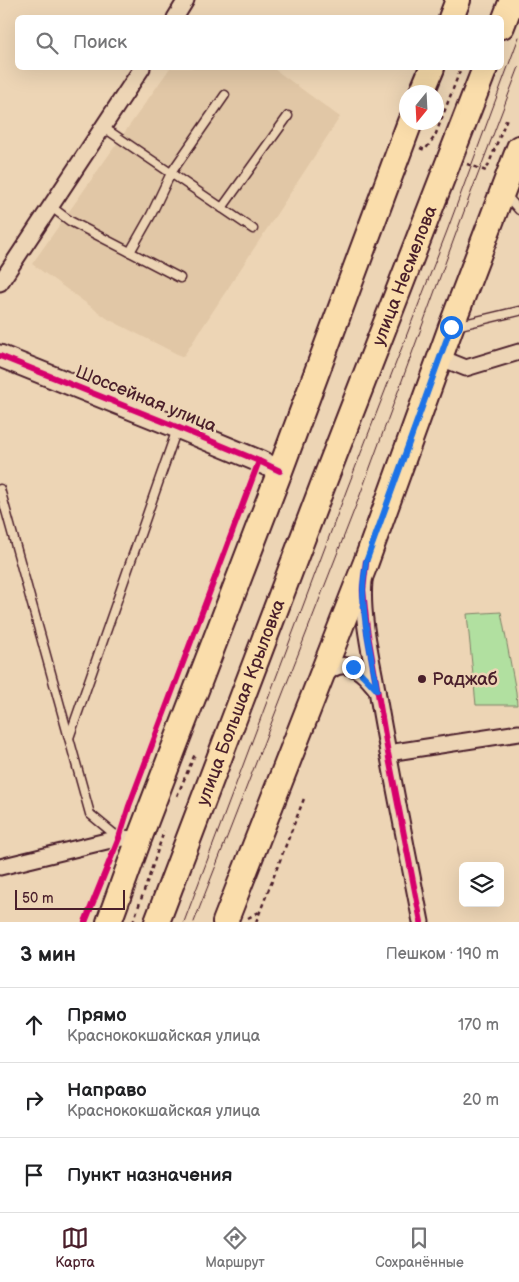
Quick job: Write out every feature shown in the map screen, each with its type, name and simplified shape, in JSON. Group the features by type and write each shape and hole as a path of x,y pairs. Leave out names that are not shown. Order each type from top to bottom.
{"main road":[{"path":"452,15 458,0"},
{"path":"504,21 512,0"},
{"path":"425,85 431,70"},
{"name":"улица Несмелова","path":"324,482 484,70"},
{"path":"109,922 129,839 270,466 407,130"},
{"path":"225,922 366,562 451,327 519,148"},
{"name":"улица Большая Крыловка","path":"156,922 324,482"}],"street":[{"path":"177,15 186,0"},
{"path":"0,283 141,70"},
{"path":"441,358 466,368 519,353"},
{"name":"Шоссейная улица","path":"0,356 270,466"},
{"path":"366,562 363,590 367,629 388,753 421,922"},
{"path":"307,712 326,675 335,667 343,666 358,670 377,690"},
{"path":"388,753 519,733"},
{"path":"0,867 129,839"}],"lane":[{"path":"130,252 151,215 171,173 225,95"},
{"path":"222,208 288,116"},
{"path":"103,126 253,229"},
{"path":"503,192 519,210"},
{"path":"50,206 70,221 180,278"},
{"path":"451,327 519,312"},
{"path":"69,738 177,427"},
{"path":"0,489 90,814 129,839"}],"path":[{"path":"435,136 460,70"},
{"path":"466,164 486,171 507,118"},
{"path":"129,839 133,797 270,466"},
{"path":"174,803 195,754"},
{"path":"256,922 305,796"},
{"path":"86,922 106,871"},
{"path":"133,922 148,880"},
{"path":"248,917 260,912"}],"shaded area":[{"path":"169,70 276,70 340,117 183,357 108,319 32,264"}],"green space":[{"path":"501,612 517,705 476,705 467,614"}],"tram line":[{"path":"184,922 519,37"},
{"path":"194,922 360,495 519,67"}],"cycle path":[{"path":"0,356 177,427 280,471"},
{"path":"85,922 119,838 129,806 259,461"},
{"path":"366,562 363,590 367,629 388,753 421,922"}],"place":[{"name":"Раджаб","path":"422,679"}],"route":[{"path":"353,667 377,690 364,603 363,590 366,562 451,327"}]}
